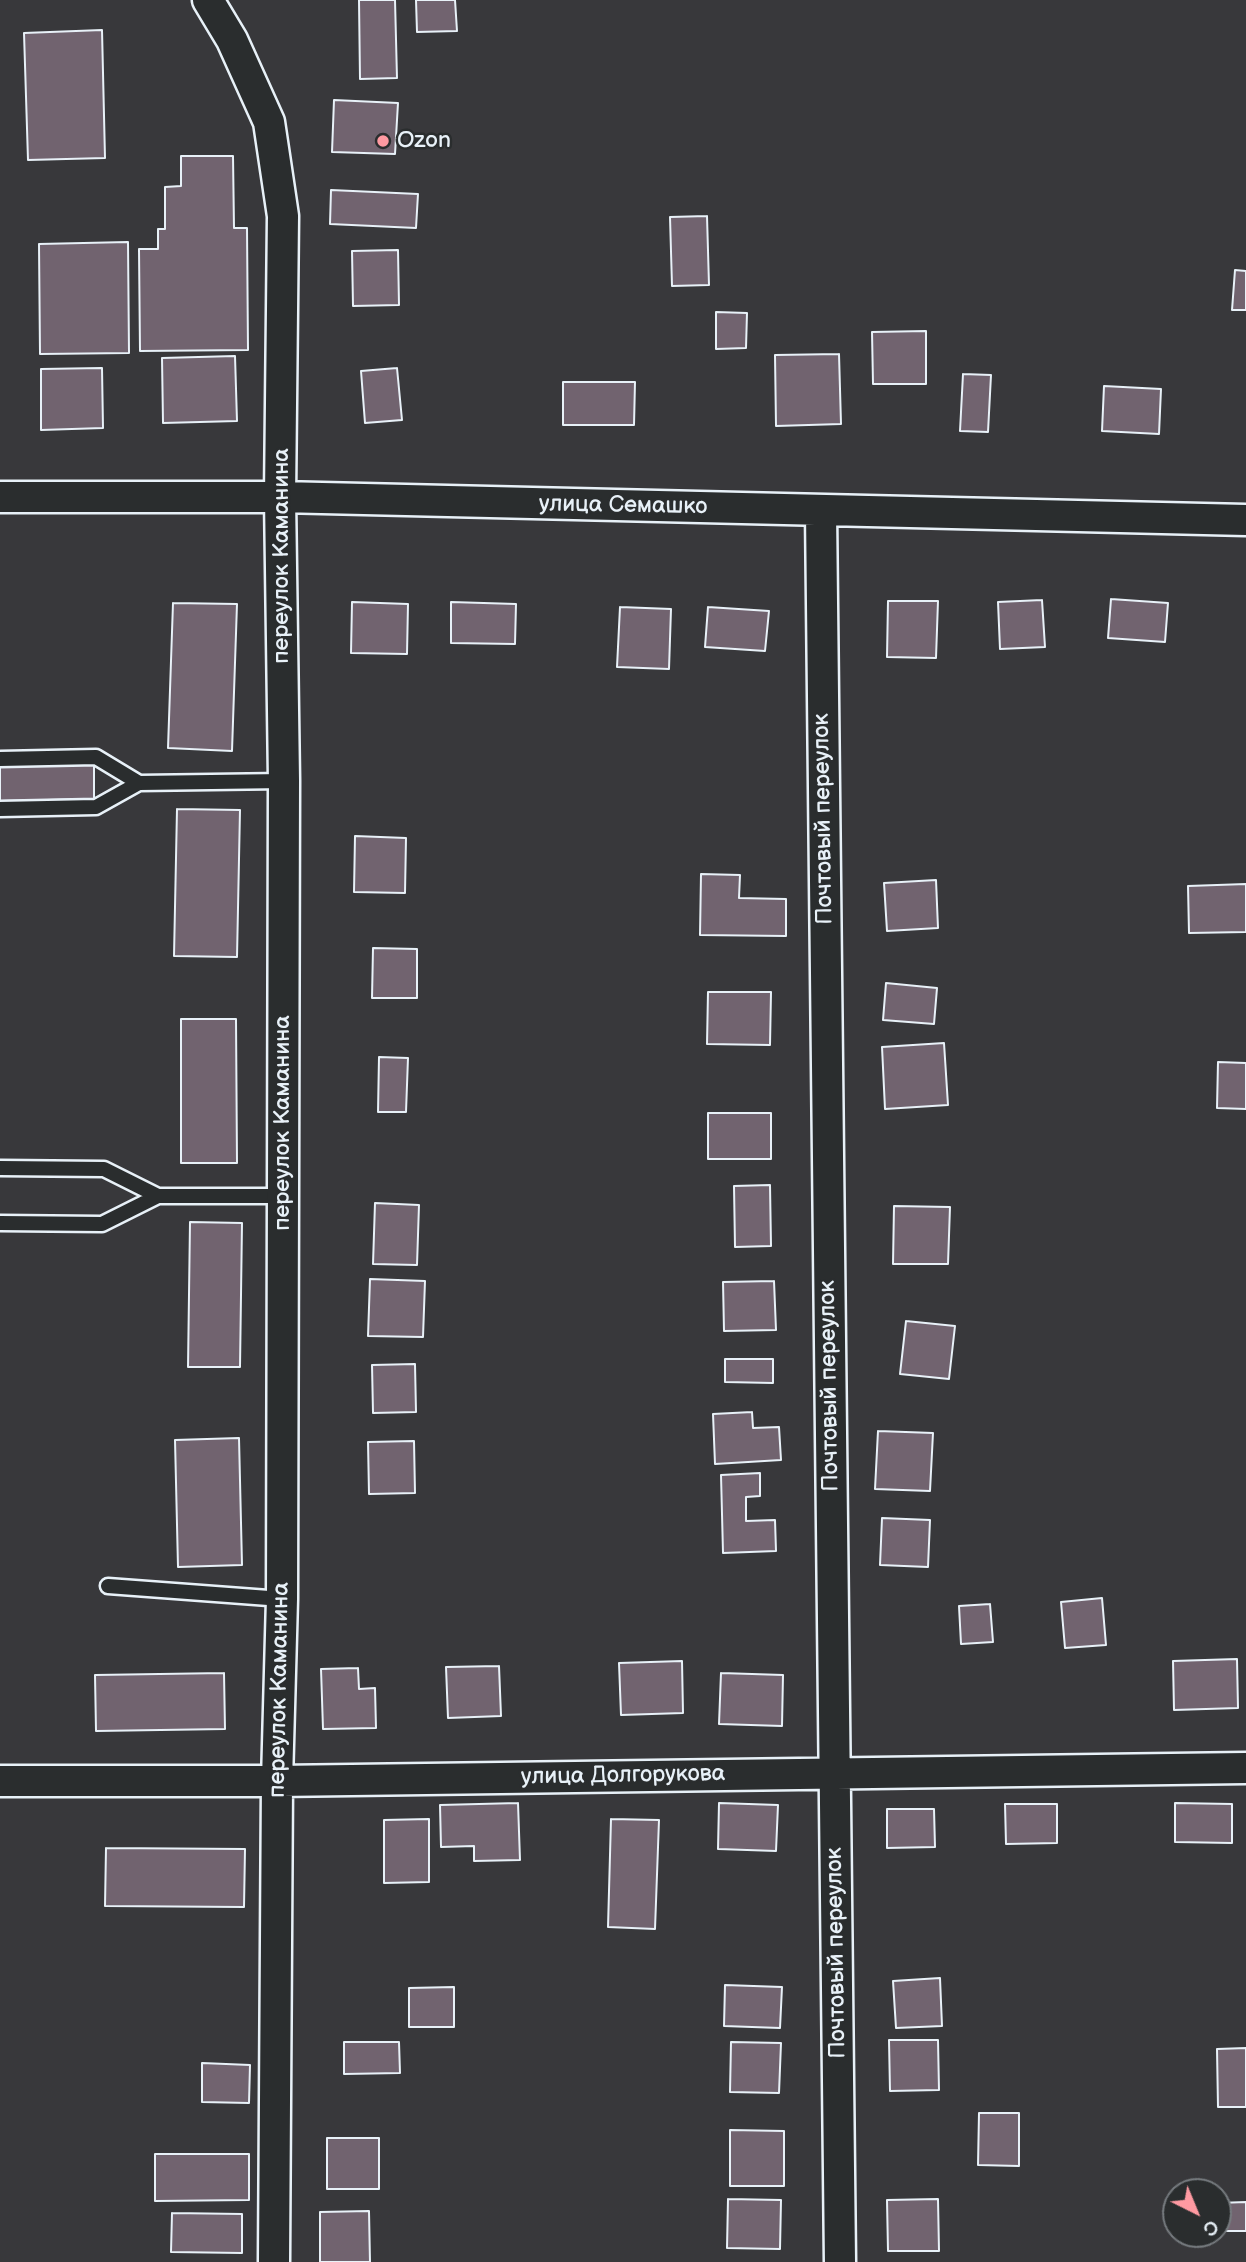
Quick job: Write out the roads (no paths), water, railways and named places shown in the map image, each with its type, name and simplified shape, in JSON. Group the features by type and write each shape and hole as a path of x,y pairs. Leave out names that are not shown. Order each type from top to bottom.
{"street":[{"name":"переулок Каманина","path":"208,0 232,40 269,122 283,216 280,497 284,781 282,1599 277,1781 274,2262"},
{"name":"улица Семашко","path":"0,497 280,497 1246,520"},
{"name":"Почтовый переулок","path":"821,511 840,2262"},
{"name":"улица Долгорукова","path":"0,1781 277,1781 1246,1768"}],"lane":[{"path":"0,759 96,757 139,783"},
{"path":"0,809 96,807 139,783 284,781"},
{"path":"0,1168 104,1169 158,1196 282,1196"},
{"path":"0,1223 102,1224 158,1196"},
{"path":"108,1586 282,1599"}],"place":[{"name":"Ozon","path":"383,141"}]}
